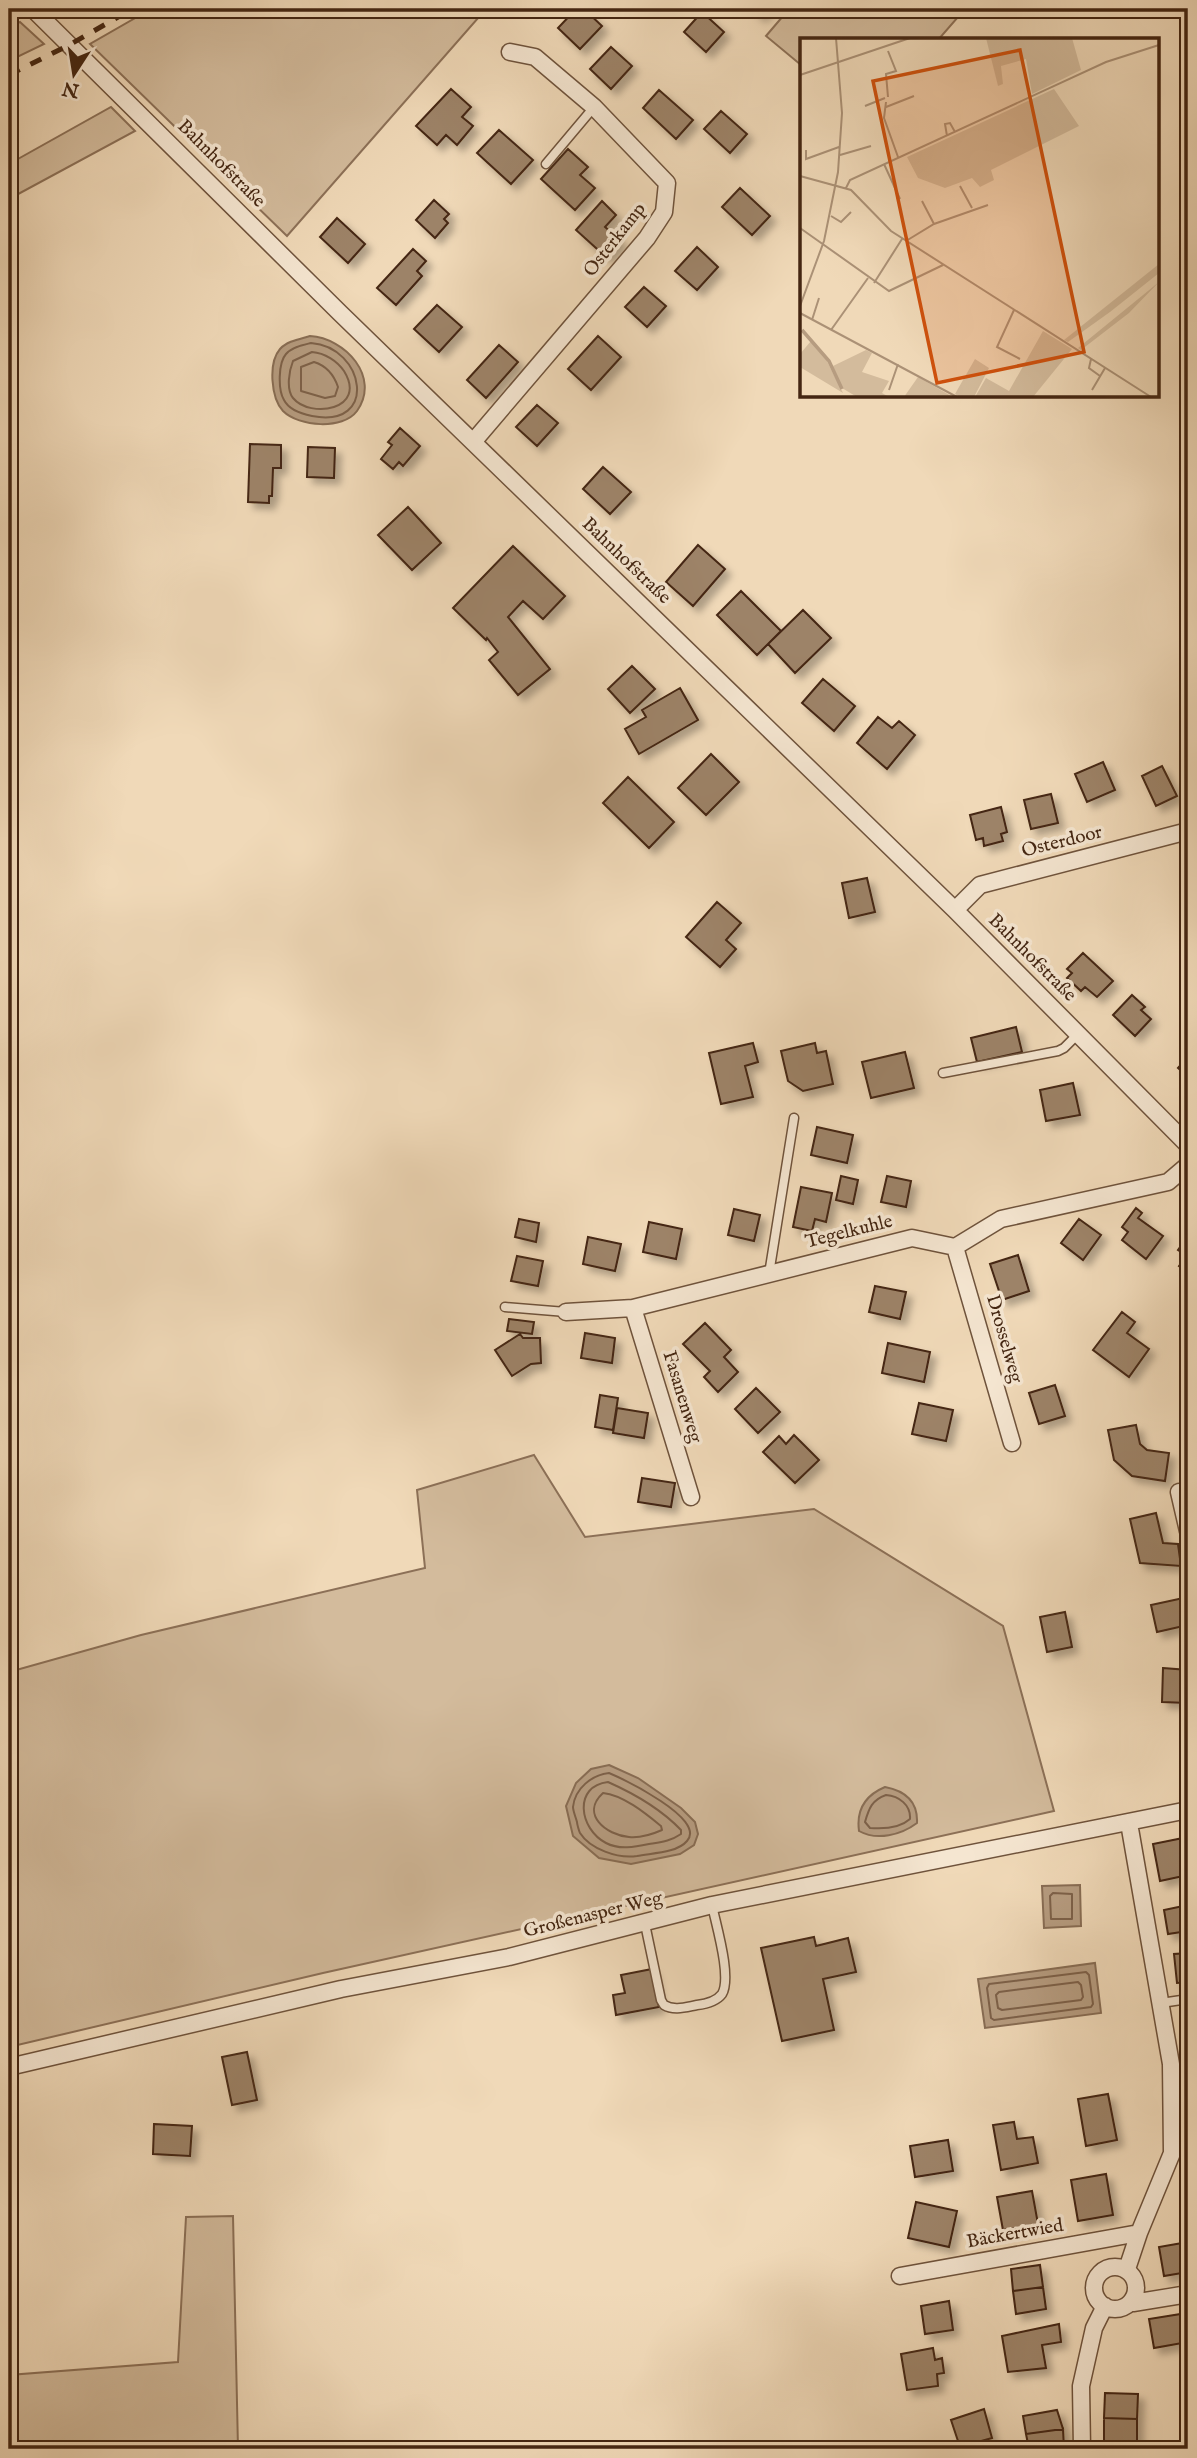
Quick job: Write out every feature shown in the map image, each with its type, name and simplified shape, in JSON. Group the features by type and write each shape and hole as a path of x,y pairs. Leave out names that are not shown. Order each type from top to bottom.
{"street":[{"name":"Bahnhofstraße","path":"33,9 955,911 1188,1144"},
{"name":"Osterkamp","path":"473,442 647,238 664,212 667,183 594,107 535,57 510,52"},
{"name":"Osterdoor","path":"955,911 980,885 1188,831"},
{"path":"955,1247 1001,1219 1168,1182 1188,1165"},
{"name":"Tegelkuhle","path":"566,1312 633,1308 912,1238 955,1247"},
{"name":"Drosselweg","path":"955,1247 1012,1443"},
{"name":"Fasanenweg","path":"633,1308 691,1497"},
{"path":"1179,1492 1188,1531"},
{"name":"Großenasper Weg","path":"9,2067 341,1989 509,1957 712,1905 1188,1810"},
{"path":"1126,2269 1139,2234 1180,2152 1171,2064 1129,1823"},
{"name":"Bäckertwied","path":"900,2276 1139,2234"},
{"path":"1133,2303 1136,2289 1132,2275 1126,2269 1107,2266 1095,2282 1096,2295 1105,2306 1116,2309 1128,2307 1133,2303 1188,2294"},
{"path":"1082,2449 1081,2386 1094,2328 1105,2306"}],"lane":[{"path":"545,164 594,107"},
{"path":"943,1073 1058,1051 1078,1034"},
{"path":"769,1274 794,1118"},
{"path":"505,1307 566,1312"},
{"path":"645,1924 664,2005 677,2008 705,2004 716,2000 725,1984 712,1905"},
{"path":"1161,2003 1188,1999"}],"shaded area":[{"path":"151,9 486,9 287,236 90,44"},
{"path":"789,9 965,9 940,38 800,38 800,64 766,36"},
{"path":"20,22 44,44 9,61 9,27"},
{"path":"111,107 135,131 9,199 9,164"},
{"path":"534,1455 585,1537 814,1509 1003,1626 1054,1811 323,1973 9,2047 9,1672 141,1635 425,1568 417,1490"},
{"path":"233,2216 238,2449 9,2449 9,2375 178,2362 186,2217"}],"water":[{"path":"310,336 323,338 347,352 362,373 365,385 363,398 357,411 342,421 321,424 299,420 283,411 276,398 272,380 276,355 286,344"},
{"path":"609,1765 638,1778 681,1808 695,1822 698,1834 694,1845 680,1854 631,1864 599,1858 573,1836 566,1806 576,1783 591,1769"},
{"path":"885,1787 899,1791 913,1803 917,1823 904,1831 889,1835 873,1836 859,1831 859,1816 864,1804 872,1794"},
{"path":"1080,1885 1081,1926 1044,1928 1042,1886"},
{"path":"1095,1963 1101,2013 985,2028 978,1979"}],"building":[{"path":"576,9 584,9 602,26 580,49 558,28"},
{"path":"752,9 767,9 760,16"},
{"path":"702,12 724,32 706,52 684,32"},
{"path":"611,47 632,66 611,89 590,69"},
{"path":"451,89 471,107 462,117 473,126 457,145 446,135 437,145 416,126"},
{"path":"659,90 693,120 676,139 643,108"},
{"path":"721,111 747,134 730,153 704,129"},
{"path":"499,130 533,160 511,184 477,153"},
{"path":"568,149 588,167 580,175 595,188 575,210 541,179"},
{"path":"740,188 770,216 752,235 722,207"},
{"path":"434,200 449,214 444,219 448,223 435,238 416,220"},
{"path":"602,201 616,215 605,227 621,241 606,257 576,230"},
{"path":"337,218 365,244 348,263 320,237"},
{"path":"697,247 718,267 697,290 675,271"},
{"path":"413,249 426,261 417,271 422,276 396,305 377,288"},
{"path":"644,287 666,306 647,327 625,307"},
{"path":"437,305 462,327 439,352 414,329"},
{"path":"598,336 621,357 591,390 568,369"},
{"path":"499,345 518,362 486,398 467,380"},
{"path":"537,405 558,423 537,446 516,427"},
{"path":"400,428 420,446 403,466 399,462 393,469 381,459 392,445 388,442"},
{"path":"250,444 281,445 281,468 273,468 272,496 269,496 269,503 248,502"},
{"path":"308,447 335,448 334,478 307,477"},
{"path":"603,467 631,492 610,514 583,489"},
{"path":"408,507 441,543 412,570 378,535"},
{"path":"698,545 725,569 693,606 666,582"},
{"path":"513,546 565,596 543,619 523,601 508,617 550,669 518,695 489,660 498,652 487,638 486,640 453,608"},
{"path":"741,591 781,631 757,655 717,615"},
{"path":"803,610 831,638 795,673 768,644"},
{"path":"632,666 655,689 630,713 608,689"},
{"path":"823,679 855,706 834,731 802,703"},
{"path":"680,688 698,720 639,754 625,729 646,717 642,710"},
{"path":"878,717 892,728 899,721 915,735 887,769 857,743"},
{"path":"711,754 739,782 706,815 678,788"},
{"path":"1103,762 1115,790 1087,802 1075,774"},
{"path":"1162,766 1177,796 1156,806 1142,776"},
{"path":"628,777 674,822 649,848 603,803"},
{"path":"1051,794 1058,823 1031,829 1024,800"},
{"path":"1001,807 1007,832 1001,834 1003,841 984,846 983,838 976,840 970,815"},
{"path":"867,878 875,912 849,918 842,883"},
{"path":"717,902 741,923 726,940 736,949 720,967 686,937"},
{"path":"1083,953 1113,981 1097,997 1085,987 1081,991 1067,978 1072,973 1067,969"},
{"path":"1132,995 1145,1007 1141,1010 1151,1019 1135,1036 1113,1015"},
{"path":"1016,1027 1022,1052 977,1062 971,1038"},
{"path":"753,1043 758,1062 745,1066 753,1097 721,1104 709,1053"},
{"path":"815,1043 817,1053 826,1051 833,1084 803,1091 788,1081 781,1051"},
{"path":"905,1052 914,1088 871,1098 862,1062"},
{"path":"1188,1057 1188,1077 1178,1068"},
{"path":"1073,1083 1080,1115 1046,1121 1040,1090"},
{"path":"817,1127 853,1135 847,1163 811,1155"},
{"path":"841,1176 858,1180 853,1204 836,1200"},
{"path":"887,1176 911,1181 906,1207 881,1202"},
{"path":"801,1187 832,1193 826,1222 815,1219 812,1231 793,1227"},
{"path":"1136,1208 1142,1213 1138,1218 1163,1236 1146,1259 1122,1240 1128,1232 1122,1227"},
{"path":"734,1209 760,1215 754,1241 728,1235"},
{"path":"519,1219 539,1223 536,1242 515,1237"},
{"path":"1079,1219 1101,1235 1083,1260 1061,1243"},
{"path":"649,1222 682,1229 676,1259 643,1252"},
{"path":"1188,1236 1188,1273 1179,1266 1187,1256 1178,1250"},
{"path":"588,1237 621,1244 615,1271 583,1264"},
{"path":"1018,1255 1029,1291 1002,1300 990,1264"},
{"path":"517,1256 543,1261 538,1286 511,1281"},
{"path":"875,1286 906,1292 900,1319 869,1312"},
{"path":"1122,1312 1135,1322 1127,1333 1149,1349 1129,1377 1093,1350"},
{"path":"509,1319 534,1322 532,1334 507,1331"},
{"path":"705,1323 731,1350 724,1357 738,1372 718,1392 704,1377 710,1371 683,1344"},
{"path":"585,1333 615,1338 612,1363 581,1358"},
{"path":"520,1334 523,1338 540,1338 541,1363 531,1364 512,1376 495,1350"},
{"path":"888,1343 930,1352 924,1382 882,1373"},
{"path":"1055,1385 1065,1416 1039,1424 1029,1393"},
{"path":"756,1388 780,1412 758,1433 735,1409"},
{"path":"600,1395 618,1398 613,1430 595,1427"},
{"path":"919,1403 953,1410 946,1441 912,1434"},
{"path":"617,1408 648,1413 644,1438 613,1433"},
{"path":"1136,1425 1140,1444 1147,1450 1169,1453 1165,1481 1132,1476 1114,1460 1108,1430"},
{"path":"794,1435 819,1460 795,1483 763,1452 779,1436 786,1444"},
{"path":"642,1478 675,1483 671,1507 638,1502"},
{"path":"1156,1513 1163,1543 1178,1544 1181,1566 1140,1563 1130,1519"},
{"path":"1188,1597 1188,1625 1157,1632 1151,1605"},
{"path":"1065,1612 1072,1647 1047,1652 1040,1617"},
{"path":"1163,1668 1188,1670 1188,1703 1162,1702"},
{"path":"1183,1838 1188,1875 1160,1881 1153,1844"},
{"path":"1188,1905 1188,1931 1168,1934 1164,1910"},
{"path":"814,1937 816,1946 848,1938 856,1972 823,1979 834,2030 782,2041 761,1948"},
{"path":"1188,1953 1188,1982 1177,1983 1174,1954"},
{"path":"652,1969 659,2007 616,2015 613,1995 625,1993 621,1975"},
{"path":"247,2052 257,2100 232,2105 222,2057"},
{"path":"1108,2094 1117,2140 1086,2146 1078,2099"},
{"path":"1014,2122 1017,2139 1033,2137 1038,2163 1001,2170 993,2125"},
{"path":"154,2124 192,2126 190,2156 153,2154"},
{"path":"948,2140 953,2171 915,2177 910,2146"},
{"path":"1106,2174 1113,2215 1078,2221 1071,2180"},
{"path":"1188,2179 1188,2200 1181,2198"},
{"path":"1032,2191 1038,2224 1003,2230 997,2197"},
{"path":"916,2202 957,2211 949,2247 908,2238"},
{"path":"1188,2242 1188,2272 1164,2276 1159,2247"},
{"path":"1040,2265 1043,2287 1013,2291 1011,2269"},
{"path":"1043,2287 1046,2309 1016,2314 1013,2291"},
{"path":"949,2301 953,2330 925,2334 921,2306"},
{"path":"1187,2313 1188,2342 1154,2348 1149,2319"},
{"path":"1059,2324 1061,2342 1042,2345 1046,2368 1008,2372 1002,2336"},
{"path":"933,2348 935,2360 942,2358 944,2373 937,2374 938,2386 907,2390 901,2354"},
{"path":"1105,2393 1138,2394 1137,2419 1104,2418"},
{"path":"984,2409 992,2438 960,2447 951,2420"},
{"path":"1057,2410 1063,2429 1026,2434 1023,2416"},
{"path":"1104,2418 1137,2419 1137,2446 1104,2446"},
{"path":"1063,2429 1064,2449 1029,2449 1026,2434"},
{"path":"924,2442 924,2449 892,2449 892,2448"}],"railway":[{"path":"9,75 132,9"}]}
